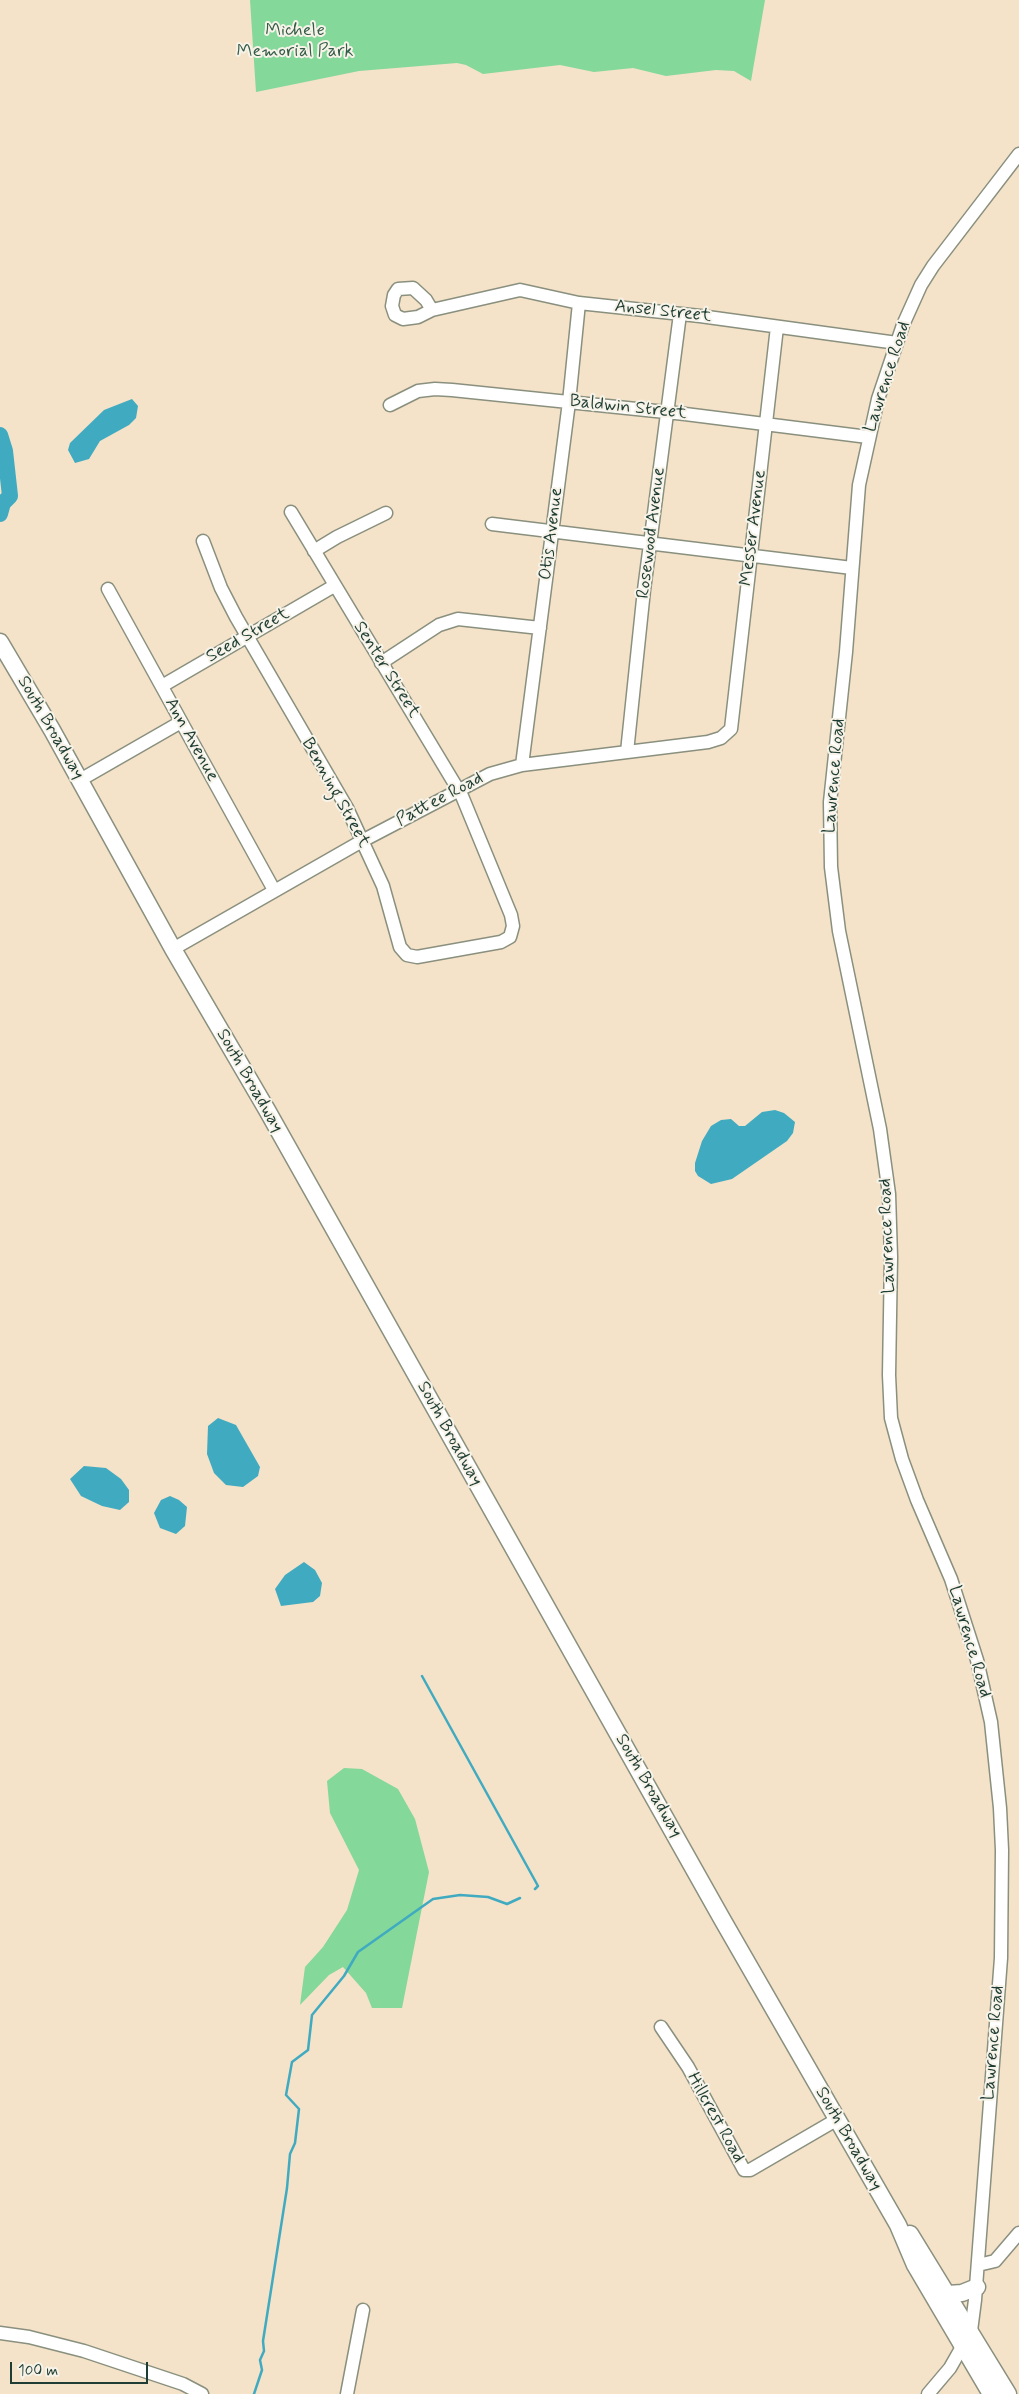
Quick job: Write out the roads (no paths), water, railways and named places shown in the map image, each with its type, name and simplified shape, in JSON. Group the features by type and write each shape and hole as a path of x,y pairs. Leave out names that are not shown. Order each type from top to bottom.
{"main road":[{"name":"South Broadway","path":"0,642 267,1110 836,2120 898,2225 915,2265 991,2394"},
{"name":"South Broadway","path":"898,2225 911,2235 1008,2394"},
{"path":"948,2294 962,2293 977,2287"}],"street":[{"name":"Lawrence Road","path":"931,2393 963,2346 970,2331 977,2287 1001,1958 1002,1850 999,1799 991,1722 977,1658 951,1579 902,1460 891,1418 889,1375 891,1257 889,1194 880,1129 850,994 839,931 829,835 830,802 846,652 858,485 878,398 911,305 933,266 1019,154"},
{"name":"Ansel Street","path":"432,310 515,290 579,303 680,314 897,343"},
{"name":"Otis Avenue","path":"522,765 553,532 579,303"},
{"name":"Rosewood Avenue","path":"626,752 644,590 652,544 666,413 680,314"},
{"name":"Messer Avenue","path":"731,729 777,327"},
{"name":"Baldwin Street","path":"390,405 418,391 435,389 569,402 868,438"},
{"name":"Senter Street","path":"291,512 458,790"},
{"path":"314,551 337,537 386,513"},
{"path":"492,524 852,568"},
{"name":"Benning Street","path":"203,541 221,588 347,808 383,886 400,948 407,955 428,956 491,945 510,937 513,926 511,915 458,790"},
{"name":"Seed Street","path":"162,686 334,586"},
{"name":"Ann Avenue","path":"108,589 274,890"},
{"path":"381,663 439,625 458,619 540,628"},
{"path":"80,780 181,722"},
{"name":"Pattee Road","path":"173,948 362,841 490,774 522,765 708,742 721,738 731,729"},
{"name":"Hillcrest Road","path":"661,2027 688,2067 744,2170 750,2170 836,2120"},
{"path":"978,2265 995,2260 1019,2233"},
{"path":"348,2394 363,2310"},
{"path":"0,2333 30,2337 84,2351 183,2384 202,2394"}],"water":[{"path":"132,399 138,406 136,418 129,425 100,441 89,459 75,463 68,450 70,443 104,410"},
{"path":"775,1110 784,1113 795,1122 793,1133 787,1141 732,1179 711,1184 698,1176 695,1171 695,1163 702,1141 711,1126 721,1120 731,1119 739,1126 745,1126 762,1112"},
{"path":"218,1418 236,1425 260,1467 258,1476 243,1487 226,1485 214,1473 207,1454 208,1426"},
{"path":"84,1466 106,1468 121,1479 129,1490 129,1502 120,1510 102,1506 81,1496 70,1479"},
{"path":"170,1496 179,1500 187,1507 185,1526 176,1534 160,1528 154,1513 161,1500"},
{"path":"304,1562 315,1570 322,1583 320,1596 313,1602 281,1606 275,1589 285,1575"}],"waterway":[{"path":"0,435 5,451 10,496 3,503 0,514"},
{"path":"422,1676 538,1886 535,1889"},
{"path":"254,2394 262,2370 260,2360 264,2351 263,2341 287,2188 290,2154 295,2143 299,2109 286,2095 292,2062 308,2050 312,2015 344,1976 358,1952 433,1899 460,1895 488,1897 507,1904 520,1898"}],"park label":[{"name":"Michele Memorial Park","path":"295,41"}]}
